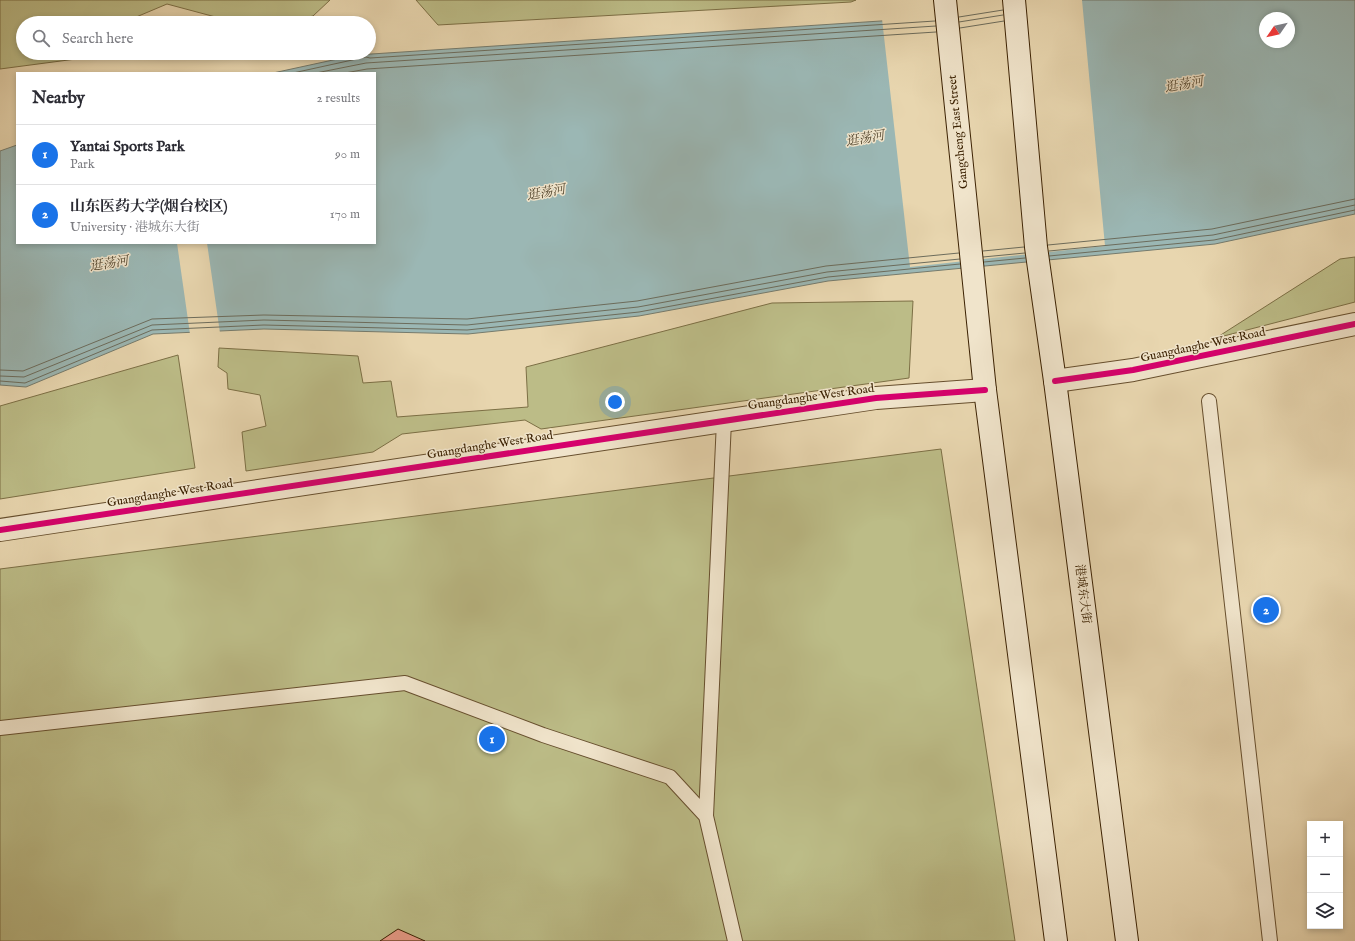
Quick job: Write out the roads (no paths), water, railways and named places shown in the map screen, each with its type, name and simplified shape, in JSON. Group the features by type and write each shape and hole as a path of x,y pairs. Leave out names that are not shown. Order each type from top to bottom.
{"main road":[{"name":"港城东大街","path":"1014,0 1036,247 1055,381 1127,941"},
{"name":"Gangcheng East Street","path":"945,4 984,390"},
{"name":"Guangdanghe West Road","path":"1055,381 1133,370 1355,324"},
{"name":"Guangdanghe West Road","path":"0,530 876,398 984,390"},
{"path":"984,390 1056,941"}],"lane":[{"path":"1209,401 1270,941"},
{"path":"724,421 706,816 735,941"},
{"path":"0,728 405,683 543,735 670,777 706,816"}],"water":[{"name":"逛荡河","path":"1042,0 1355,0 1355,214 1215,244 828,281 639,316 468,334 264,329 153,334 26,387 0,385 0,151 16,145 16,244 376,244 376,72 278,72 333,60 376,60 376,54 927,18"}],"place":[{"name":"山东医药大学(烟台校区)","path":"1266,610"},
{"name":"Yantai Sports Park","path":"492,739"}]}
